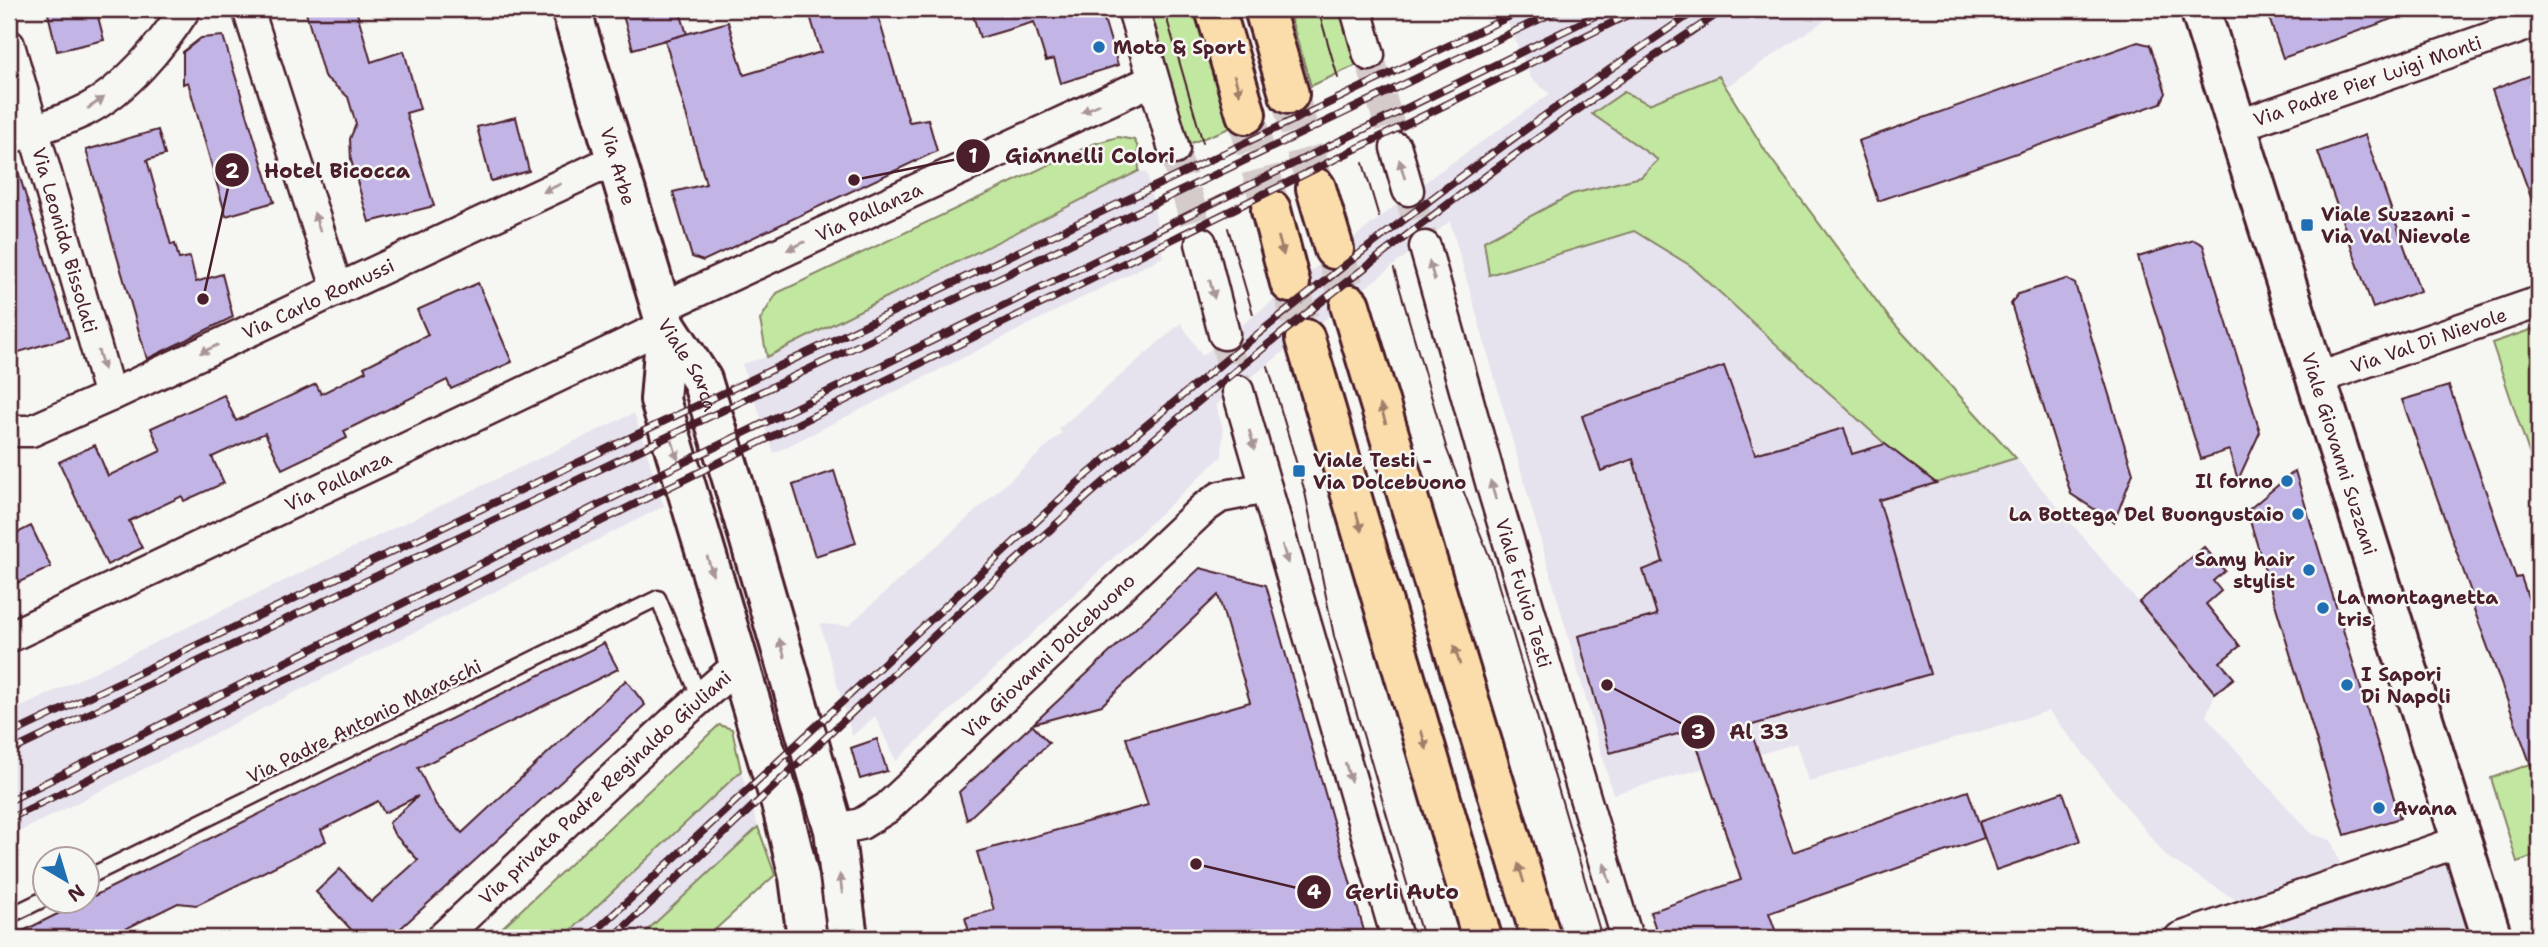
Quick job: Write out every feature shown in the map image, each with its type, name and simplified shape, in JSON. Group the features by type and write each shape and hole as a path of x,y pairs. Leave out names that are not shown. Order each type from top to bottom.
{"main road":[{"path":"1214,9 1246,114"},
{"path":"1264,9 1289,94"},
{"path":"1316,188 1334,249"},
{"path":"1271,210 1290,283"},
{"path":"1350,304 1541,938"},
{"path":"1305,339 1482,938"}],"street":[{"path":"21,134 86,110 117,89 146,60 185,9"},
{"path":"248,9 337,288"},
{"name":"Via Arbe","path":"572,9 614,160 663,317"},
{"path":"1133,9 1174,149"},
{"path":"1356,9 1369,55"},
{"name":"Viale Giovanni Suzzani","path":"2200,9 2492,938"},
{"name":"Via Padre Pier Luigi Monti","path":"2237,126 2539,21"},
{"name":"Via Leonida Bissolati","path":"9,45 21,134 110,396"},
{"name":"Via Pallanza","path":"9,637 1153,80"},
{"path":"1396,148 1408,190"},
{"name":"Via Carlo Romussi","path":"14,432 31,431 110,396 614,160"},
{"path":"1201,243 1224,334"},
{"name":"Viale Fulvio Testi","path":"1425,247 1492,486 1627,938"},
{"name":"Via Val Di Nievole","path":"2316,379 2539,302"},
{"name":"Viale Sarca","path":"663,317 660,400 782,807 799,877 807,938"},
{"name":"Viale Sarca","path":"663,317 702,380 834,830 848,938"},
{"path":"1238,391 1397,938"},
{"name":"Via Giovanni Dolcebuono","path":"834,830 861,824 887,808 1204,508 1220,498 1266,488"},
{"name":"Via privata Padre Reginaldo Giuliani","path":"442,938 699,698 728,674 741,669"},
{"path":"2180,938 2462,841"}],"lane":[{"name":"Via Padre Antonio Maraschi","path":"102,870 657,598 699,698"},
{"path":"9,916 32,905"}],"shaded area":[{"path":"1502,9 1841,9 1726,87 1719,77 1649,104 1593,114 1659,159 1641,177 1572,194 1490,275 1634,231 1691,266 1885,444 1936,483 2016,458 2215,693 2206,716 2311,834 2331,840 2345,877 2251,909 2167,857 2049,711 1809,781 1796,743 1710,770 1704,768 1613,794 1450,221 1216,405 1223,430 1222,456 896,761 875,716 852,736 820,624 848,626 1062,433 1059,429 1181,323 1202,356 1436,174 1550,94 1531,78"},
{"path":"1139,171 1147,173 1163,257 774,453 742,364 767,357"},
{"path":"634,413 664,506 9,837 9,713"},
{"path":"741,771 758,827 639,938 563,938"},
{"path":"2461,846 2489,938 2285,938 2274,911"}],"green space":[{"path":"1148,9 1197,9 1230,128 1189,144"},
{"path":"1288,9 1342,9 1359,64 1311,86"},
{"path":"1719,76 1766,152 1890,319 2016,458 1936,483 1885,444 1691,266 1634,231 1489,275 1484,241 1572,194 1641,177 1658,160 1592,114 1624,92 1649,104"},
{"path":"1118,137 1134,140 1138,147 1139,171 767,357 760,320 777,293 1093,144"},
{"path":"2539,327 2539,482 2492,343"},
{"path":"719,725 732,729 741,771 563,938 491,938"},
{"path":"2539,761 2539,854 2517,862 2491,778"},
{"path":"758,827 775,875 706,938 639,938"}],"building":[{"path":"47,9 96,9 104,40 57,51"},
{"path":"305,9 356,9 371,62 404,51 420,109 406,113 434,206 369,222 351,160 350,139 356,124 348,97 324,76"},
{"path":"621,9 679,9 687,34 633,49"},
{"path":"808,9 876,9 909,122 928,119 937,151 703,261 692,257 673,192 706,184 665,40 728,22 744,75 821,52"},
{"path":"971,9 1101,9 1118,65 1061,83 1054,59 1046,61 1034,22 980,38"},
{"path":"2266,9 2411,9 2412,12 2283,58"},
{"path":"223,36 274,202 226,216 188,82 183,84 183,52 201,38"},
{"path":"2138,42 2150,45 2166,93 2161,103 1878,201 1858,141"},
{"path":"2539,72 2539,211 2536,211 2492,90"},
{"path":"516,117 529,171 491,181 477,127"},
{"path":"158,130 165,155 147,160 171,245 175,244 179,259 190,257 196,282 222,274 233,317 147,359 86,150"},
{"path":"2365,135 2420,291 2373,308 2318,152"},
{"path":"15,161 69,337 9,355 9,162"},
{"path":"2194,240 2203,245 2260,432 2238,480 2229,450 2201,459 2138,257"},
{"path":"2066,279 2075,284 2133,473 2114,522 2071,494 2011,304 2018,294"},
{"path":"478,283 512,362 451,389 447,380 344,431 347,438 282,469 265,433 212,457 224,483 184,501 182,496 129,521 142,548 107,565 59,462 95,445 108,476 161,451 151,428 224,395 236,421 316,384 321,394 366,371 364,367 428,335 417,310"},
{"path":"1724,366 1755,454 1844,428 1852,454 1885,444 1936,483 1879,500 1930,674 1749,726 1793,852 1968,791 1984,838 1769,913 1778,938 1659,938 1650,912 1741,880 1692,730 1610,753 1578,636 1657,615 1643,570 1663,562 1633,459 1601,471 1582,416"},
{"path":"2449,386 2516,578 2521,577 2539,629 2539,779 2536,779 2468,593 2471,592 2402,400"},
{"path":"834,471 856,543 815,556 793,485"},
{"path":"2295,471 2400,818 2345,835 2247,511"},
{"path":"31,526 51,567 9,587 9,537"},
{"path":"2204,547 2225,571 2213,581 2221,591 2206,604 2240,646 2220,662 2234,678 2215,693 2139,602"},
{"path":"1200,568 1266,585 1366,938 971,938 965,918 994,910 977,852 1148,805 1126,738 1250,702 1218,595 1102,705 1033,724"},
{"path":"604,643 618,669 418,768 436,805 462,833 626,680 645,705 390,938 359,938 316,892 340,869 371,902 418,860 394,834 389,823 418,796 384,813 378,801 321,830 326,841 197,905 178,903 107,938 9,938 53,916 102,916 102,892"},
{"path":"1032,725 1049,743 967,820 959,792"},
{"path":"877,739 887,771 860,779 851,748"},
{"path":"2063,792 2080,841 1996,870 1979,822"}],"tunnel":[{"path":"1369,55 1396,148"},
{"path":"1289,94 1316,188"},
{"path":"1246,114 1271,210"},
{"path":"1174,149 1201,243"},
{"path":"1408,190 1425,247"},
{"path":"1334,249 1350,305"},
{"path":"1290,283 1305,339"},
{"path":"1224,334 1238,391"}],"tram line":[{"path":"1164,9 1203,143"},
{"path":"1318,9 1338,78"},
{"path":"1363,163 1379,217"},
{"path":"1228,228 1253,314"},
{"path":"1394,269 1447,450 1492,563 1602,938"},
{"path":"1268,366 1305,492 1334,636 1423,938"}],"railway":[{"path":"9,735 1525,9"},
{"path":"9,752 1561,9"},
{"path":"9,801 654,477 1609,9"},
{"path":"9,819 659,492 1640,9"},
{"path":"588,938 1081,480 1156,417 1383,235 1539,120 1698,9"},
{"path":"613,938 968,605 1088,496 1241,366 1479,181 1725,9"}],"place":[{"name":"Moto & Sport","path":"1099,47"},
{"name":"Giannelli Colori","path":"854,180"},
{"name":"Viale Suzzani - Via Val Nievole","path":"2307,225"},
{"name":"Hotel Bicocca","path":"203,299"},
{"name":"Viale Testi - Via Dolcebuono","path":"1299,471"},
{"name":"Il forno","path":"2287,481"},
{"name":"La Bottega Del Buongustaio","path":"2298,514"},
{"name":"Samy hair stylist","path":"2309,570"},
{"name":"La montagnetta tris","path":"2323,608"},
{"name":"Al 33","path":"1607,685"},
{"name":"I Sapori Di Napoli","path":"2347,685"},
{"name":"Avana","path":"2379,808"},
{"name":"Gerli Auto","path":"1196,864"}]}
